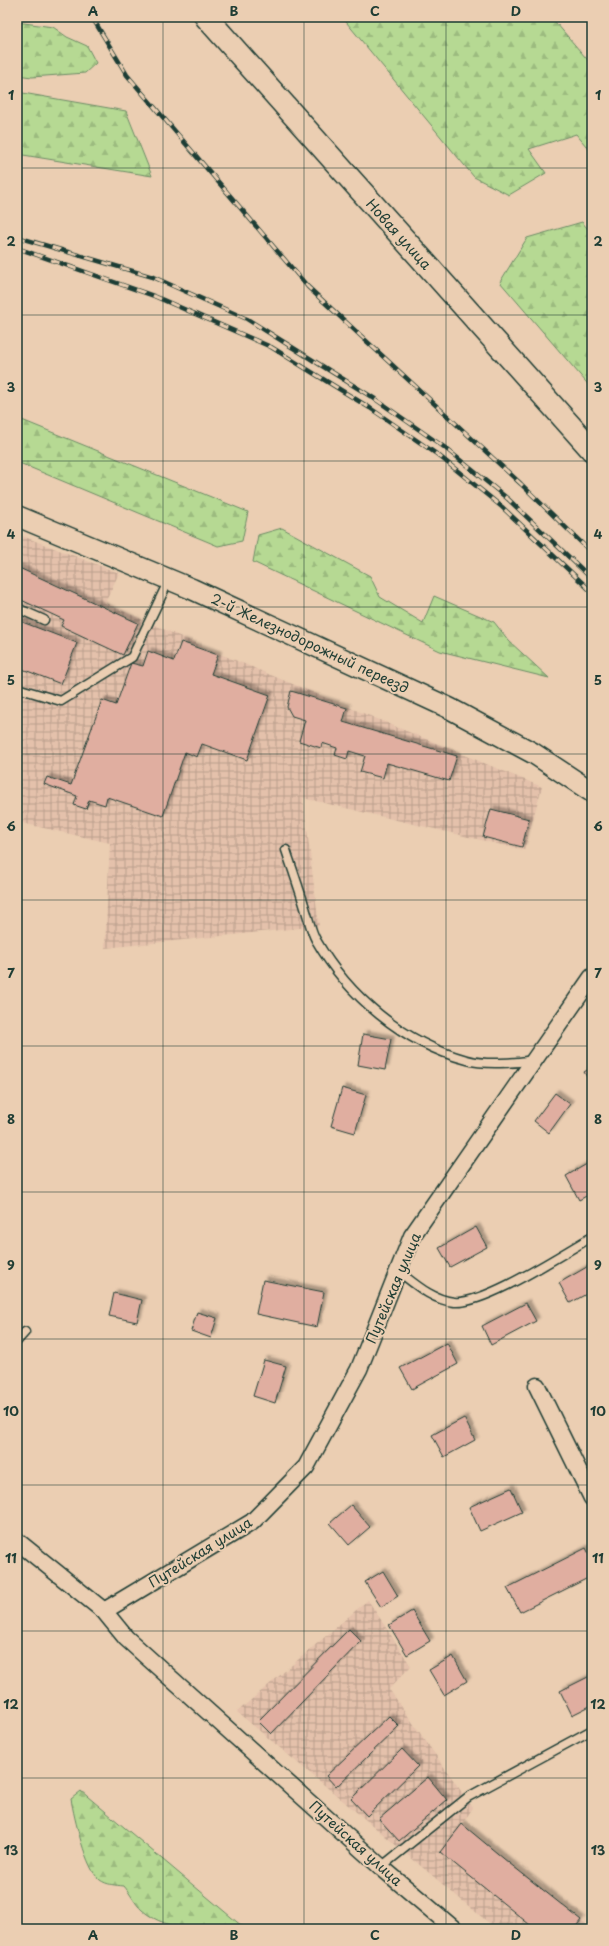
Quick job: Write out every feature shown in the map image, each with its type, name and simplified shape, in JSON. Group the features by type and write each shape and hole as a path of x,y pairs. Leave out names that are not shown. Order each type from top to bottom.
{"main road":[{"name":"Новая улица","path":"206,17 592,450"}],"street":[{"name":"2-й Железнодорожный переезд","path":"17,516 169,579 449,708 533,753 592,792"},
{"name":"Путейская улица","path":"454,1929 381,1867 126,1638 104,1611 252,1522 306,1467 358,1369 412,1236 592,977"},
{"path":"537,1386 592,1498"},
{"path":"17,1542 104,1611"}],"lane":[{"path":"17,688 61,701 132,657 169,579"},
{"path":"17,608 44,620"},
{"path":"286,850 315,938 332,964 354,990 382,1018 429,1046 468,1060 515,1063 534,1060"},
{"path":"398,1271 433,1297 455,1302 477,1298 513,1283 592,1237"},
{"path":"17,1341 25,1332"},
{"path":"381,1867 468,1797 592,1730"}],"shaded area":[{"path":"17,534 119,573 105,603 213,651 542,787 524,850 303,798 319,926 105,948 110,843 17,822"},
{"path":"368,1600 411,1666 389,1689 473,1808 462,1824 592,1929 496,1929 237,1712"}],"green space":[{"path":"342,17 551,17 592,65 592,153 576,134 529,149 546,173 509,195 474,177"},
{"path":"17,22 53,27 67,37 87,46 96,63 85,73 32,77 17,75"},
{"path":"17,92 126,111 152,176 17,154"},
{"path":"582,222 592,234 592,389 500,282 527,238"},
{"path":"17,418 248,512 242,541 218,546 17,462"},
{"path":"282,528 370,576 380,597 423,623 434,596 494,622 509,641 549,678 440,651 253,562 258,535"},
{"path":"81,1791 246,1929 178,1927 165,1923 153,1918 142,1910 124,1886 108,1884 100,1880 90,1866 85,1855 71,1799"}],"building":[{"path":"17,567 138,623 123,655 61,626 64,620 17,598"},
{"path":"17,620 77,643 61,684 17,667"},
{"path":"181,642 218,655 211,674 270,695 247,760 202,744 197,757 185,752 163,816 107,797 105,805 89,800 86,809 74,805 77,796 44,784 47,777 71,785 102,700 116,705 131,663 143,666 148,651 174,661"},
{"path":"291,691 347,708 343,722 457,756 449,781 387,763 383,778 360,772 365,756 349,751 347,759 335,755 337,748 322,743 321,748 299,741 305,720 292,716 287,707"},
{"path":"491,809 529,819 522,847 483,837"},
{"path":"363,1034 391,1039 385,1070 358,1065"},
{"path":"592,1067 592,1085 584,1072"},
{"path":"342,1088 366,1095 355,1133 331,1126"},
{"path":"555,1093 570,1104 549,1133 534,1121"},
{"path":"592,1161 592,1193 579,1200 566,1176"},
{"path":"476,1227 487,1247 450,1267 439,1248"},
{"path":"592,1264 592,1291 570,1303 559,1283"},
{"path":"263,1280 324,1292 317,1327 256,1314"},
{"path":"114,1293 142,1300 137,1322 109,1316"},
{"path":"526,1303 536,1321 491,1345 482,1326"},
{"path":"197,1312 217,1318 211,1338 191,1331"},
{"path":"447,1343 458,1364 412,1389 400,1368"},
{"path":"264,1360 286,1366 275,1403 253,1396"},
{"path":"464,1418 475,1440 444,1457 432,1435"},
{"path":"511,1488 522,1512 480,1531 469,1507"},
{"path":"351,1505 370,1527 349,1545 330,1523"},
{"path":"586,1548 592,1560 592,1576 520,1612 507,1588"},
{"path":"383,1571 398,1596 381,1607 365,1582"},
{"path":"412,1611 430,1641 407,1655 389,1625"},
{"path":"349,1629 361,1641 271,1734 258,1721"},
{"path":"453,1656 467,1681 444,1695 429,1670"},
{"path":"592,1675 592,1705 572,1715 560,1691"},
{"path":"389,1716 399,1726 336,1787 326,1776"},
{"path":"402,1749 418,1766 367,1816 351,1799"},
{"path":"428,1777 447,1800 399,1841 379,1819"},
{"path":"462,1824 581,1920 574,1929 535,1929 440,1852"}],"railway":[{"path":"92,17 127,75 308,287 521,484 592,553"},
{"path":"17,237 153,277 247,319 375,399 444,447 508,499 592,579"},
{"path":"17,248 154,296 271,347 370,408 438,455 502,507 592,592"}]}
